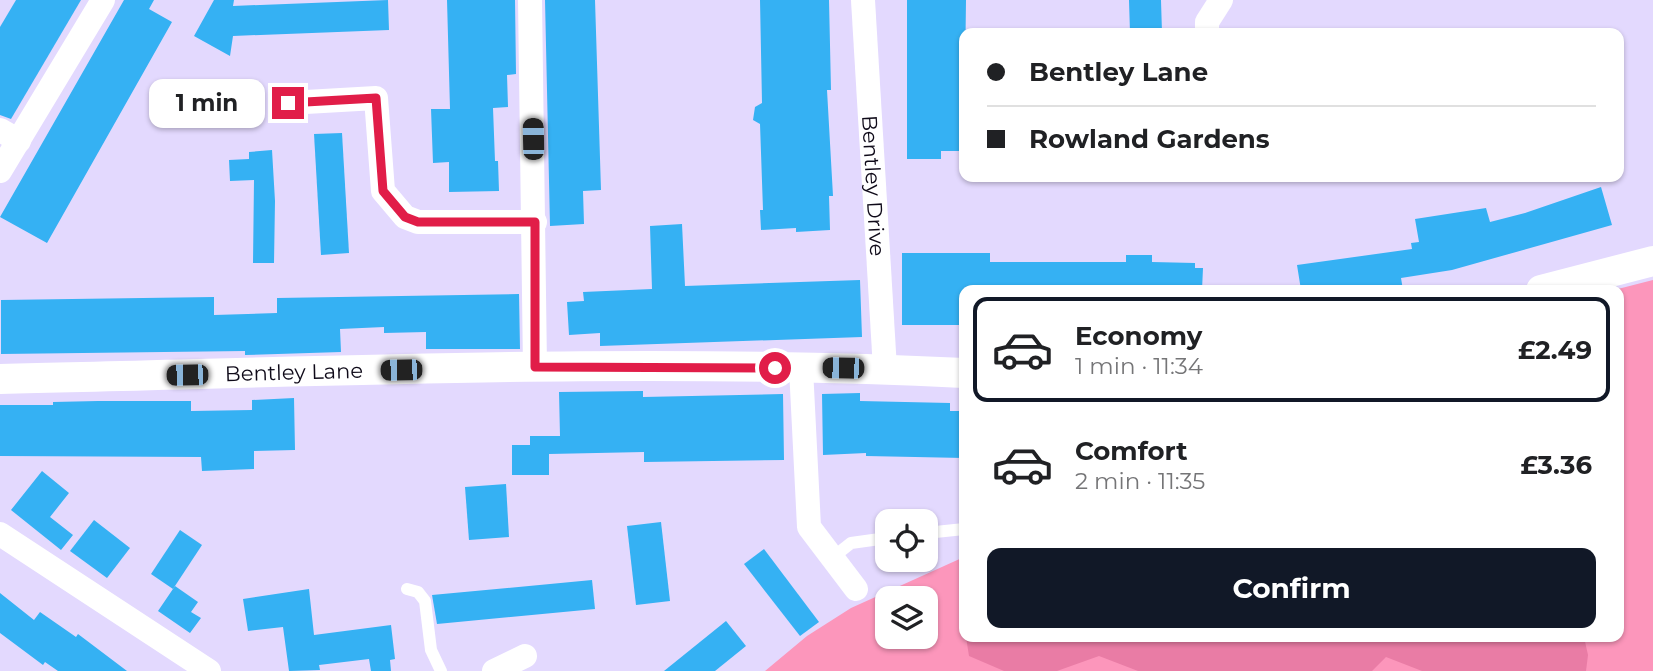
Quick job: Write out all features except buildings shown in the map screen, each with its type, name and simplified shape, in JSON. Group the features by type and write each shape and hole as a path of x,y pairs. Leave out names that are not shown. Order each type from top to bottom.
{"street":[{"path":"0,171 10,136 103,0"},
{"path":"530,0 535,367"},
{"name":"Bentley Drive","path":"863,0 885,369"},
{"path":"1207,28 1207,22 1221,0"},
{"path":"288,103 376,98 383,191 405,217 418,222 535,222"},
{"path":"1560,285 1653,261"},
{"name":"Bentley Lane","path":"0,379 535,367 885,369 959,373"},
{"path":"801,368 809,527 856,589"},
{"path":"0,534 209,671"},
{"path":"494,671 525,656"}],"lane":[{"path":"938,531 959,529"},
{"path":"832,558 851,542 875,539"},
{"path":"407,589 418,592 425,601 431,650 441,671"}],"shaded area":[{"path":"1653,280 1653,671 765,671 807,636 851,608 875,597 875,649 938,649 938,586 900,586 931,572 938,572 938,569 959,559 959,642 1624,642 1624,287"},
{"path":"967,642 1585,642 1588,655 1586,671 1422,671 1386,657 1372,671 1138,671 1099,656 1057,671 1004,671 969,656"}],"route":[{"path":"288,103 376,98 383,191 405,217 418,222 535,222 535,367 775,368"}]}
